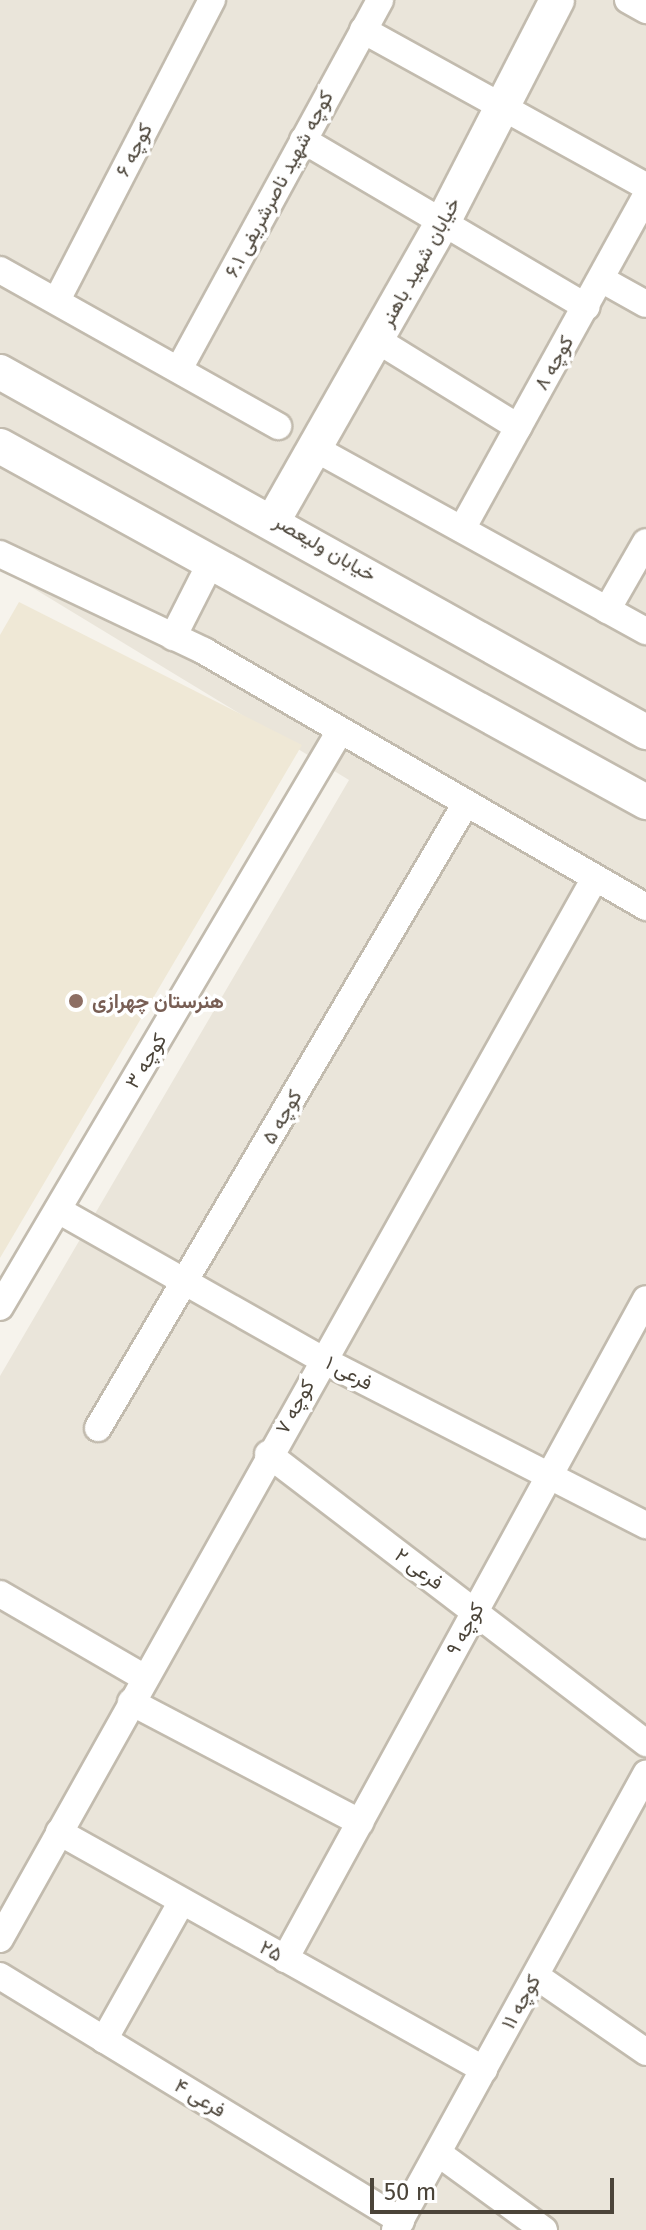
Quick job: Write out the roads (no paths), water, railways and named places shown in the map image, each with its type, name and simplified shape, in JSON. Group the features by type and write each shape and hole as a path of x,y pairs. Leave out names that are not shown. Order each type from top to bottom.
{"street":[{"name":"کوچه ۶","path":"57,300 212,0"},
{"name":"۶.۱ کوچه شهید ناصرشریفی","path":"179,369 380,0"},
{"name":"خیابان شهید باهنر","path":"274,519 444,220 557,0"},
{"path":"628,0 646,10"},
{"path":"363,30 646,186"},
{"path":"303,140 444,220 586,307"},
{"name":"کوچه ۸","path":"462,529 646,196"},
{"path":"0,270 278,426"},
{"path":"601,279 646,304"},
{"path":"377,340 518,427"},
{"name":"خیابان ولیعصر","path":"0,372 274,519 646,732"},
{"path":"0,446 646,802"},
{"path":"314,448 646,631"},
{"path":"607,610 646,542"},
{"path":"0,554 173,637 646,907"},
{"path":"173,637 211,562"},
{"name":"کوچه ۳","path":"0,1307 340,731"},
{"name":"کوچه ۵","path":"98,1428 465,805"},
{"name":"کوچه ۷","path":"0,1939 321,1359 595,878"},
{"name":"فرعی ۱","path":"58,1210 321,1359 646,1525"},
{"name":"کوچه ۹","path":"285,1959 646,1299"},
{"name":"فرعی ۲","path":"268,1454 646,1743"},
{"path":"0,1594 145,1678"},
{"path":"131,1702 360,1822"},
{"name":"کوچه ۱۱","path":"398,2225 646,1774"},
{"name":"۲۵","path":"59,1832 484,2070"},
{"path":"104,2040 182,1901"},
{"name":"فرعی ۴","path":"0,1976 398,2225"},
{"path":"536,1976 646,2052"},
{"path":"438,2153 544,2230"}],"place":[{"name":"هنرستان چهرازی","path":"76,1001"}]}
